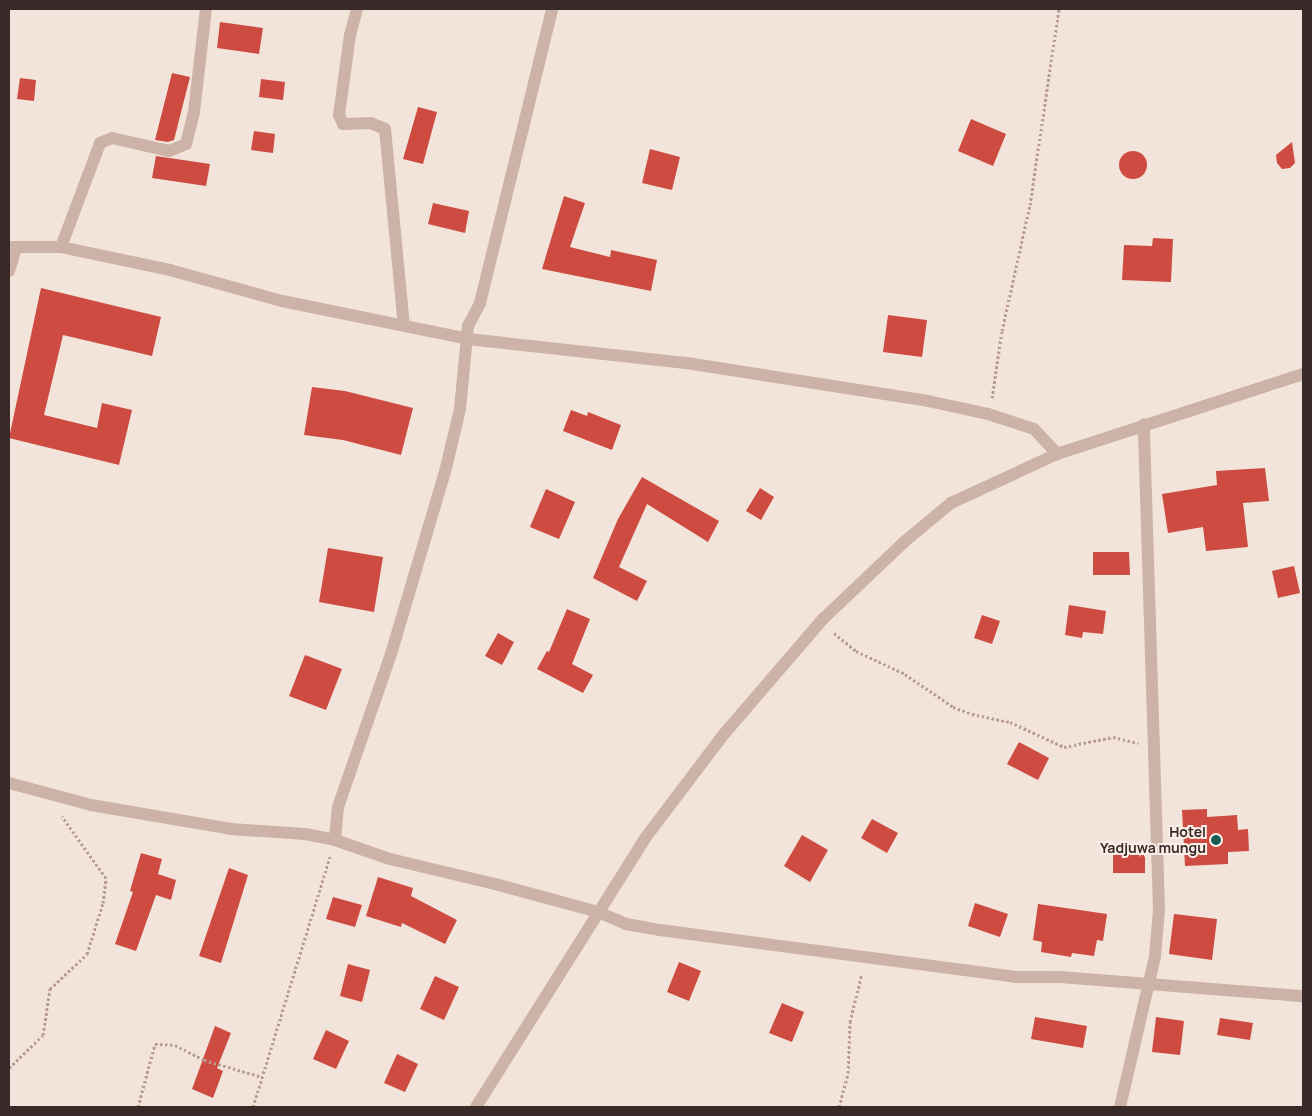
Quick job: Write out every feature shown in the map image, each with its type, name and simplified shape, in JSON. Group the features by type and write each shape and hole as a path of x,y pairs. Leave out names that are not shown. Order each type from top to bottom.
{"street":[{"path":"62,247 100,143 112,138 169,151 186,144 194,112 206,9"},
{"path":"358,9 350,35 339,115 343,124 371,123 385,129 404,325"},
{"path":"335,840 338,807 391,654 445,472 460,409 468,326 480,303 552,9"},
{"path":"9,271 12,247 62,247 170,270 282,302 468,339 693,364 928,401 988,414 1034,429 1057,454"},
{"path":"476,1107 646,837 724,734 822,619 904,542 951,503 1057,454 1144,424 1303,374"},
{"path":"1120,1107 1155,956 1160,909 1144,424"},
{"path":"9,783 45,791 91,806 231,829 305,834 335,840 390,859 598,912 626,924 660,930 866,955 1016,977 1147,984 1303,996"}],"path":[{"path":"988,414 1002,331 1030,205 1059,9"},
{"path":"822,619 844,644 905,674 954,707 972,714 1010,722 1064,747 1113,737 1155,747"},
{"path":"9,1068 42,1035 50,990 87,954 103,903 106,878 45,791"},
{"path":"253,1107 304,950 335,840"},
{"path":"838,1107 848,1073 850,1022 866,955"},
{"path":"138,1107 155,1044 175,1045 204,1060 262,1077"}],"building":[{"path":"220,22 263,28 259,54 217,48"},
{"path":"172,73 190,77 174,140 168,142 155,140"},
{"path":"20,78 36,80 34,101 17,99"},
{"path":"261,79 285,82 283,100 259,97"},
{"path":"418,107 437,112 423,164 403,159"},
{"path":"971,119 1006,134 993,166 958,151"},
{"path":"254,131 275,134 273,153 251,150"},
{"path":"1292,142 1295,163 1290,168 1282,169 1277,163 1276,155"},
{"path":"650,149 680,157 672,190 642,183"},
{"path":"1133,151 1143,155 1147,165 1143,175 1133,179 1123,175 1119,165 1123,155"},
{"path":"156,156 210,164 206,186 152,178"},
{"path":"564,196 585,203 570,247 610,257 611,250 657,260 651,291 542,269"},
{"path":"433,203 469,211 465,233 428,224"},
{"path":"1153,238 1173,239 1171,282 1122,280 1124,245 1152,246"},
{"path":"41,288 161,317 152,356 63,335 44,415 97,428 102,403 132,410 119,465 9,438"},
{"path":"888,315 927,320 922,357 883,352"},
{"path":"312,387 345,391 413,408 401,455 343,440 304,435"},
{"path":"571,410 587,416 588,412 621,425 612,450 563,431"},
{"path":"1265,468 1269,501 1243,503 1248,547 1206,551 1203,527 1168,533 1162,494 1217,485 1216,471"},
{"path":"642,477 719,521 708,542 647,504 619,567 647,581 637,601 593,578 618,519"},
{"path":"760,488 774,497 761,520 746,511"},
{"path":"546,489 575,502 559,539 530,527"},
{"path":"328,548 383,557 374,612 319,602"},
{"path":"1093,552 1129,552 1130,575 1093,575"},
{"path":"1294,566 1300,593 1278,598 1272,571"},
{"path":"1069,605 1106,611 1103,634 1083,632 1082,638 1065,635"},
{"path":"567,609 590,619 572,664 593,675 583,693 537,669 547,651 549,652"},
{"path":"982,615 1000,621 992,644 974,638"},
{"path":"498,633 514,642 502,665 485,656"},
{"path":"305,655 342,669 326,710 289,696"},
{"path":"1019,742 1049,758 1038,780 1007,764"},
{"name":"Hotel Yadjuwa mungu","path":"1207,809 1207,817 1237,815 1238,830 1248,829 1249,851 1228,852 1228,864 1185,866 1182,810"},
{"path":"872,819 898,833 887,853 861,838"},
{"path":"802,835 828,850 810,882 784,866"},
{"path":"1113,850 1145,850 1145,873 1113,873"},
{"path":"141,853 162,859 158,874 176,880 171,900 156,895 136,951 115,944 133,892 130,891"},
{"path":"229,868 248,875 221,963 199,956"},
{"path":"378,877 413,888 411,896 457,920 445,944 402,923 401,927 366,916"},
{"path":"333,897 362,905 355,927 326,919"},
{"path":"975,903 1008,914 1000,937 968,926"},
{"path":"1038,904 1107,914 1103,941 1097,940 1094,956 1072,953 1071,957 1041,952 1042,942 1033,940"},
{"path":"1174,914 1217,919 1212,960 1169,954"},
{"path":"679,962 701,971 689,1001 667,992"},
{"path":"348,964 370,970 362,1002 340,996"},
{"path":"435,976 459,987 444,1020 420,1009"},
{"path":"782,1003 804,1012 792,1042 769,1033"},
{"path":"1035,1017 1087,1026 1083,1048 1031,1039"},
{"path":"1156,1017 1184,1021 1180,1055 1152,1052"},
{"path":"1220,1018 1253,1023 1250,1040 1217,1035"},
{"path":"215,1026 231,1033 217,1068 223,1071 213,1098 192,1089"},
{"path":"326,1030 349,1041 336,1069 313,1059"},
{"path":"397,1054 418,1064 405,1092 384,1083"}],"place":[{"name":"Hotel Yadjuwa mungu","path":"1216,840"}]}
